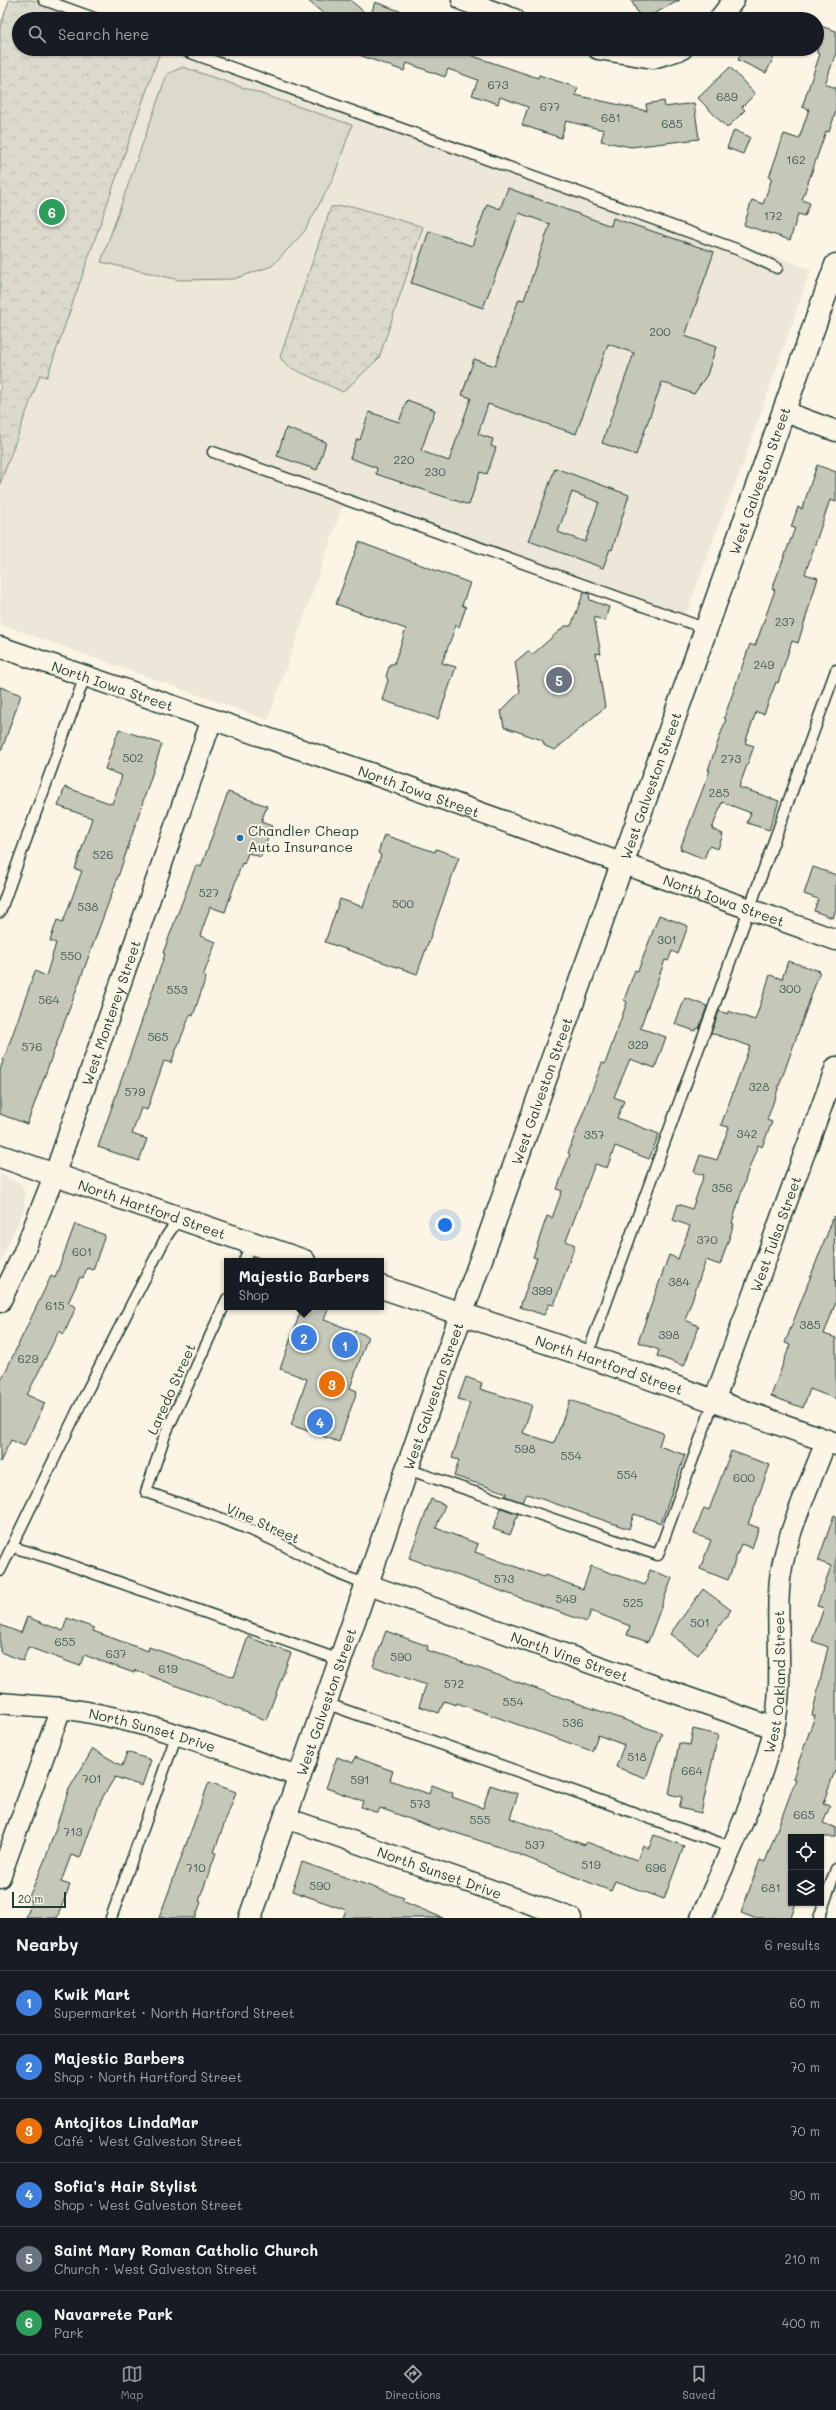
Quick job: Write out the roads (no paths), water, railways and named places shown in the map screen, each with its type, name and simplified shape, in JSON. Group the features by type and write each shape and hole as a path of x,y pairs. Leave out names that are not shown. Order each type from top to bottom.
{"street":[{"path":"462,0 495,12"},
{"path":"725,12 734,0"},
{"path":"641,56 653,58 659,56"},
{"name":"West Galveston Street","path":"250,1918 461,1315 785,412 836,265"},
{"path":"785,412 836,430"},
{"name":"North Iowa Street","path":"0,647 212,719 836,940"},
{"name":"West Monterey Street","path":"0,1302 23,1254 54,1176 212,719"},
{"name":"West Tulsa Street","path":"714,1401 836,1067"},
{"name":"North Hartford Street","path":"0,1156 54,1176 179,1218 248,1252 285,1258"},
{"name":"North Hartford Street","path":"384,1288 587,1356 831,1442"},
{"name":"West Oakland Street","path":"701,1918 757,1789 774,1728 780,1673 779,1589 787,1546 831,1442"},
{"name":"North Vine Street","path":"366,1584 774,1728"},
{"name":"North Sunset Drive","path":"0,1703 61,1708 130,1722 177,1734 300,1777"},
{"path":"0,1877 61,1708"},
{"name":"North Sunset Drive","path":"286,1818 571,1918"}],"lane":[{"path":"44,0 77,12"},
{"path":"199,56 739,250 777,268"},
{"path":"213,452 707,629"},
{"path":"587,1356 836,670"},
{"path":"0,912 85,676"},
{"path":"0,1571 116,1334 166,1237 179,1218"},
{"name":"Laredo Street","path":"146,1492 165,1435 224,1306"},
{"path":"407,1469 658,1555 714,1401"},
{"name":"Vine Street","path":"146,1492 200,1511 274,1541 329,1570 366,1584"},
{"path":"12,1547 53,1558 340,1660"},
{"path":"325,1703 732,1847"},
{"path":"111,1918 177,1734"},
{"path":"818,1918 836,1869"}],"place":[{"name":"Navarrete Park","path":"52,212"},
{"name":"Saint Mary Roman Catholic Church","path":"559,680"},
{"name":"Chandler Cheap Auto Insurance","path":"240,838"},
{"name":"Majestic Barbers","path":"304,1338"},
{"name":"Kwik Mart","path":"345,1345"},
{"name":"Antojitos LindaMar","path":"332,1384"},
{"name":"Sofia's Hair Stylist","path":"320,1422"}]}
